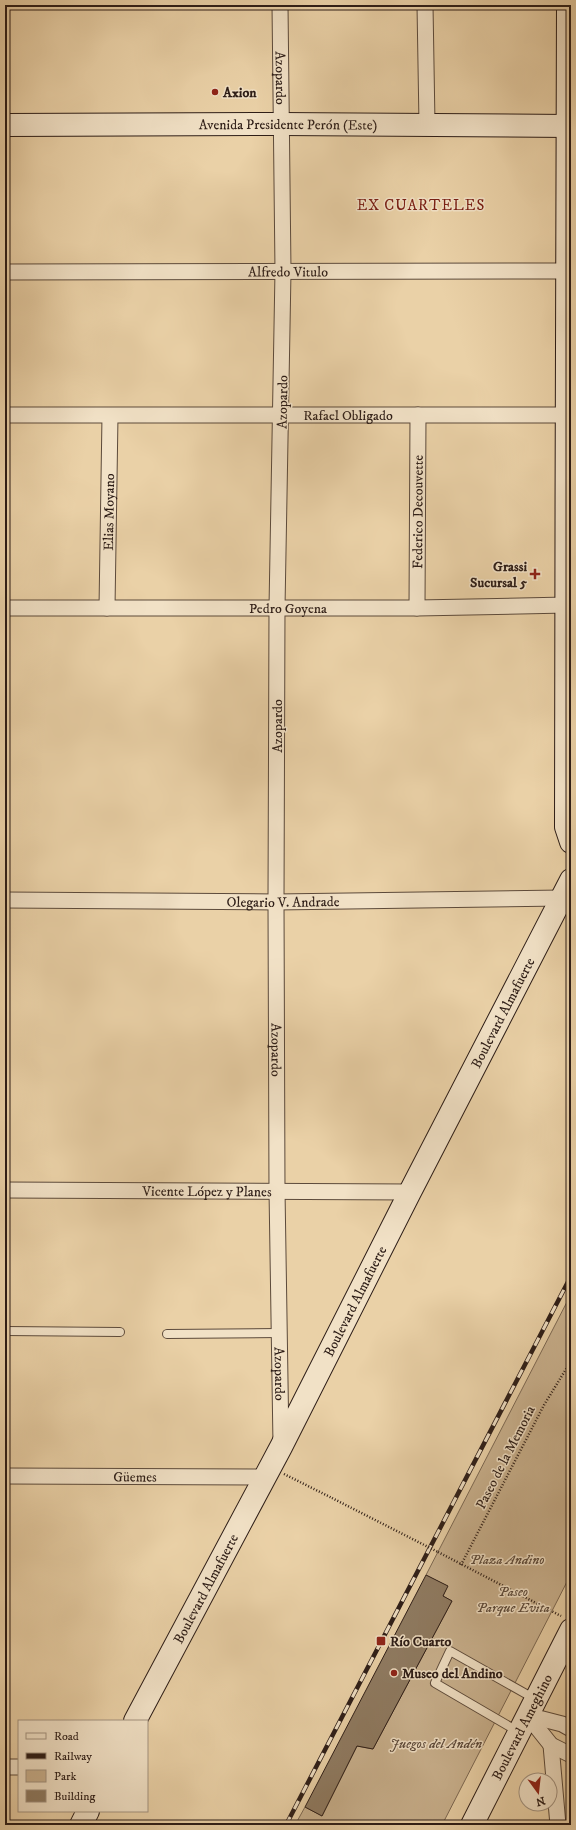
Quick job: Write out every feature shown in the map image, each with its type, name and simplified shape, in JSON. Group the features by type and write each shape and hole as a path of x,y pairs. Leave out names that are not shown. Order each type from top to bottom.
{"main road":[{"path":"568,5 569,606 566,827 571,842"},
{"name":"Avenida Presidente Perón (Este)","path":"5,125 427,124 569,126"},
{"name":"Boulevard Almafuerte","path":"136,1720 281,1447 566,889"},
{"name":"Boulevard Ameghino","path":"472,1825 527,1715 568,1623"},
{"path":"81,1825 88,1812"}],"street":[{"name":"Azopardo","path":"280,5 283,271 278,608 276,902 277,1190 281,1447"},
{"path":"425,5 427,124"},
{"name":"Alfredo Vitulo","path":"5,272 568,271"},
{"name":"Rafael Obligado","path":"5,415 569,415"},
{"name":"Federico Decouvette","path":"417,608 418,415"},
{"name":"Elias Moyano","path":"107,608 110,416"},
{"name":"Pedro Goyena","path":"5,608 417,608 569,606"},
{"name":"Olegario V. Andrade","path":"5,900 276,902 566,889"},
{"name":"Vicente López y Planes","path":"5,1190 277,1190 410,1192"},
{"name":"Güemes","path":"5,1476 267,1472"},
{"path":"527,1715 562,1724 571,1729"},
{"path":"527,1715 551,1745 571,1755"},
{"path":"551,1745 558,1825"},
{"path":"5,1767 18,1767"}],"lane":[{"path":"5,1330 120,1332"},
{"path":"167,1334 279,1333"},
{"path":"450,1651 527,1715 435,1683 450,1651"}],"path":[{"name":"Paseo de la Memoria","path":"461,1565 544,1405 571,1361"},
{"path":"267,1472 332,1498 438,1552 568,1623"}],"green space":[{"name":"Plaza Andino","path":"569,1298 571,1299 571,1574 442,1825 295,1825 305,1807 322,1816 357,1746 373,1749 452,1601 443,1596 447,1586 426,1575"}],"building":[{"name":"Museo del Andino","path":"426,1575 448,1586 443,1596 452,1601 373,1749 357,1746 322,1816 305,1807"}],"railway":[{"path":"286,1825 571,1276"}],"place":[{"name":"Axion","path":"215,92"},
{"name":"Grassi Sucursal 5","path":"535,574"},
{"name":"Río Cuarto","path":"381,1641"},
{"name":"Museo del Andino","path":"394,1673"}],"district":[{"name":"EX CUARTELES","path":"421,205"}],"park label":[{"name":"Paseo Parque Evita","path":"513,1600"},
{"name":"Juegos del Andén","path":"436,1743"}]}
